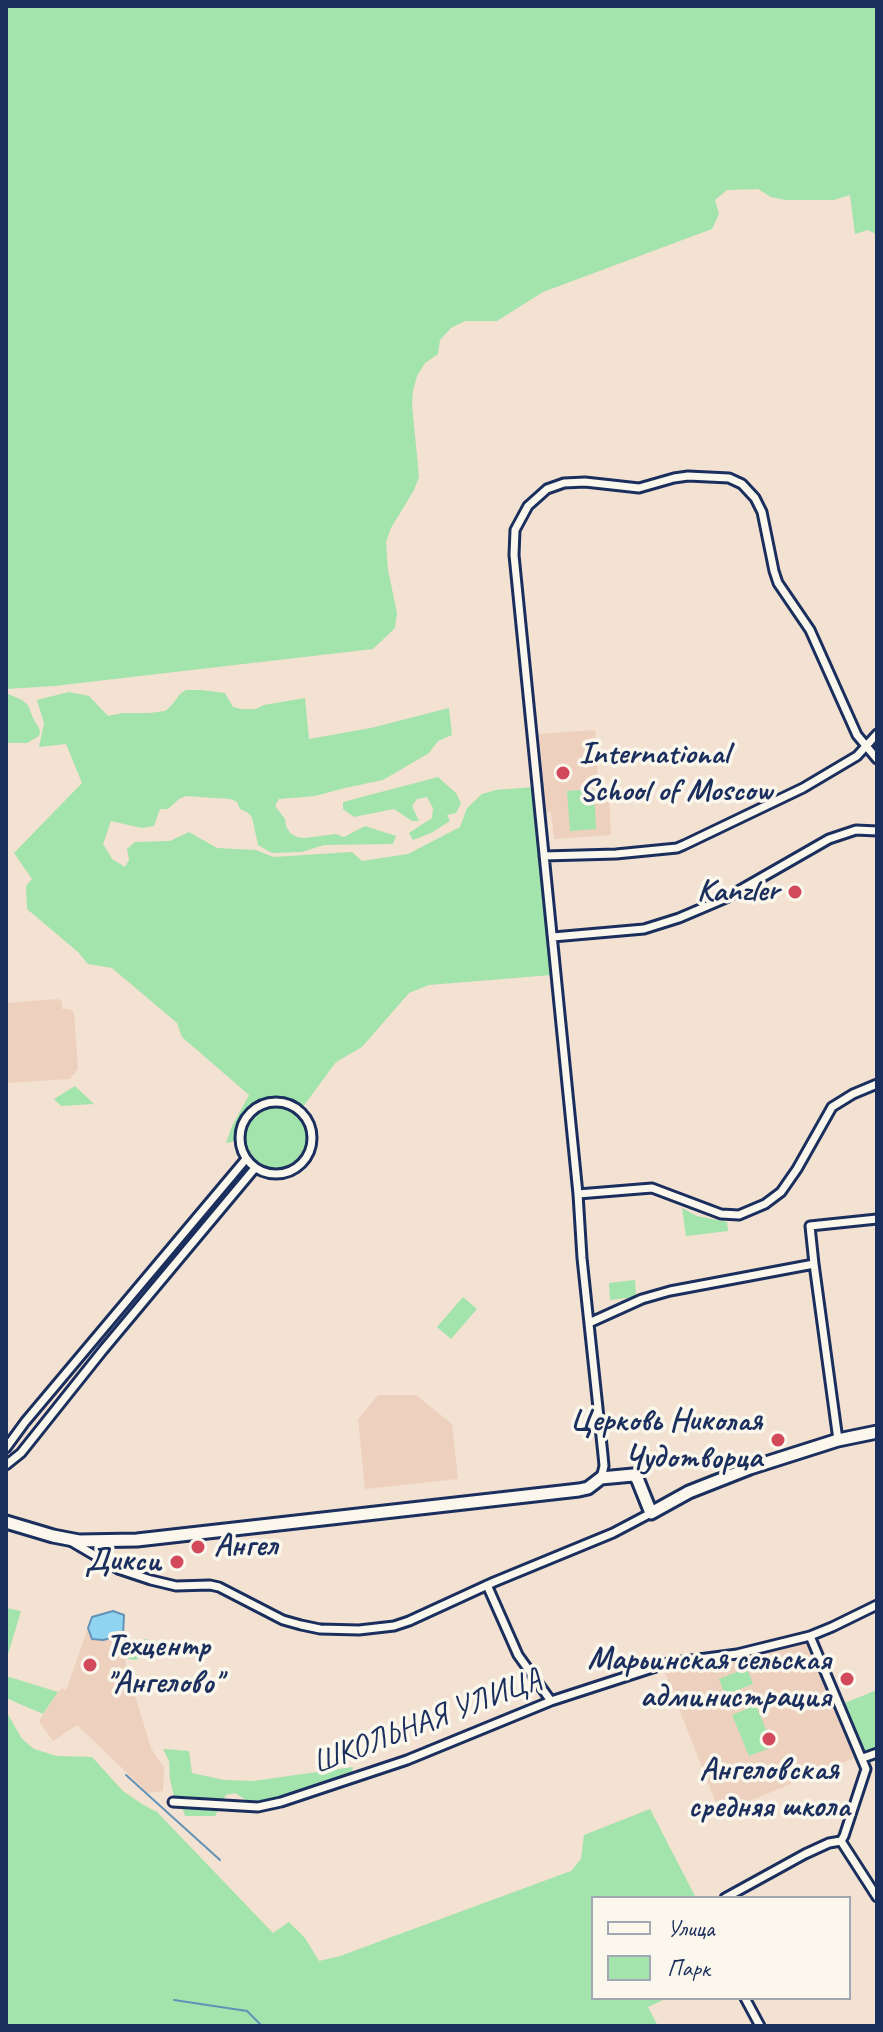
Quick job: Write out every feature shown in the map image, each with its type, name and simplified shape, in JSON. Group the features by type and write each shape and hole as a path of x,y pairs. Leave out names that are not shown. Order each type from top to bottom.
{"street":[{"path":"601,1478 604,1466 514,544 515,530 528,506 540,494 555,486 585,482 639,488 688,476 729,478 742,484 755,498 762,512 778,583 810,630 857,735 877,759"},
{"path":"544,856 677,848 803,788 857,756 877,734"},
{"path":"553,937 644,929 679,918 726,898 829,839 856,830 877,831"},
{"path":"578,1194 652,1188 721,1214 739,1215 765,1204 781,1192 832,1107 877,1084"},
{"path":"282,1103 293,1107 309,1124 311,1147 306,1158 288,1172 266,1173 255,1168 246,1159 240,1145 243,1122 259,1106 282,1103"},
{"path":"6,1448 246,1159"},
{"path":"6,1465 21,1453 255,1168"},
{"path":"838,1440 810,1226 877,1219"},
{"path":"589,1323 642,1299 670,1291 814,1264"},
{"path":"67,1539 118,1569 165,1584 219,1587 283,1620 320,1629 359,1630 394,1626 613,1533 689,1492 750,1468 838,1440 877,1432"},
{"path":"6,1522 67,1539 121,1541 579,1490 588,1488 601,1478 618,1475 637,1478 651,1513"},
{"path":"487,1585 518,1655 551,1701"},
{"name":"ШКОЛЬНАЯ УЛИЦА","path":"173,1802 258,1807 281,1802 407,1760 551,1701 668,1663 737,1654 810,1636 877,1605"},
{"path":"810,1636 866,1769 841,1841"},
{"path":"863,1758 877,1753"},
{"path":"841,1841 877,1897"},
{"path":"729,1896 805,1854 841,1841"},
{"path":"746,2000 760,2026"}],"shaded area":[{"path":"595,730 598,780 595,795 609,794 611,835 554,839 551,812 546,812 539,734"},
{"path":"58,999 62,1002 62,1009 70,1009 74,1013 78,1069 70,1079 6,1083 6,1003"},
{"path":"378,1395 416,1395 452,1424 458,1479 365,1489 358,1419"},
{"path":"89,1624 88,1628 103,1640 123,1635 129,1641 123,1643 128,1678 151,1748 164,1768 163,1791 148,1793 77,1725 53,1741 39,1721 58,1692 63,1688 66,1691"},
{"name":"Ангеловская средняя школа","path":"806,1642 854,1758 720,1813 665,1673 753,1658"}],"green space":[{"path":"6,6 877,6 877,235 868,230 855,234 850,195 834,200 785,200 771,197 758,189 727,190 715,200 719,214 712,229 543,292 497,321 465,321 451,328 440,340 438,354 425,363 417,376 413,390 419,477 386,542 397,613 395,628 373,649 6,689"},
{"path":"186,690 225,693 233,707 241,709 256,709 305,698 309,739 371,728 449,708 452,735 438,741 429,753 383,780 315,796 279,799 275,806 285,819 290,833 297,837 336,834 344,837 365,826 396,836 393,844 324,845 302,852 272,853 258,845 252,817 240,809 237,802 186,796 168,809 160,809 154,826 142,828 111,821 103,844 112,859 125,867 129,860 127,849 135,842 170,841 189,832 217,848 256,850 273,857 352,852 362,861 408,854 460,827 467,808 482,794 534,787 551,975 429,985 409,993 362,1047 336,1062 302,1108 284,1099 273,1098 251,1106 238,1124 236,1141 226,1143 249,1095 182,1037 177,1023 112,968 88,964 27,909 26,886 32,879 14,853 82,783 66,744 39,747 44,723 37,700 69,692 89,696 108,716 165,711"},
{"path":"8,694 28,705 40,730 39,736 27,743 6,743"},
{"path":"438,777 456,793 461,803 456,813 447,815 450,821 413,840 409,833 432,818 433,808 427,797 417,799 412,806 419,821 412,821 394,809 354,817 343,809 343,802"},
{"path":"594,789 596,829 570,831 567,791"},
{"path":"75,1086 94,1104 61,1106 54,1099"},
{"path":"276,1107 288,1109 298,1116 305,1126 305,1150 298,1160 288,1167 276,1169 264,1167 254,1160 247,1150 245,1138 247,1126 254,1116 264,1109"},
{"path":"682,1208 697,1216 727,1222 728,1231 686,1236"},
{"path":"635,1280 636,1297 610,1300 609,1283"},
{"path":"463,1297 477,1309 451,1339 437,1327"},
{"path":"6,1608 21,1611 6,1661"},
{"path":"148,1639 147,1656 134,1660 125,1658 123,1643"},
{"path":"747,1668 753,1684 725,1695 719,1679"},
{"path":"6,1676 58,1692 43,1714 6,1698"},
{"path":"877,1690 877,1747 865,1752 845,1703"},
{"path":"756,1705 773,1747 749,1756 732,1715"},
{"path":"6,1711 22,1739 34,1749 57,1756 92,1757 123,1791 157,1812 273,1933 289,1922 305,1938 319,1961 571,1871 581,1859 584,1835 650,1809 695,1896 591,1896 591,2000 663,2000 648,2007 658,2026 6,2026"},
{"path":"163,1749 189,1751 192,1773 224,1780 253,1781 353,1767 352,1773 287,1796 264,1801 246,1800 235,1793 226,1795 215,1816 185,1816 180,1800 174,1796 169,1761"}],"water":[{"path":"113,1611 124,1615 123,1635 92,1639 88,1628 92,1617"}],"waterway":[{"path":"126,1775 220,1860"},
{"path":"174,2000 247,2011 262,2026"}],"place":[{"name":"International School of Moscow","path":"563,773"},
{"name":"Kanzler","path":"795,892"},
{"name":"Церковь Николая Чудотворца","path":"778,1440"},
{"name":"Ангел","path":"198,1547"},
{"name":"Дикси","path":"177,1562"},
{"name":"Техцентр \"Ангелово\"","path":"90,1665"},
{"name":"Марьинская сельская администрация","path":"847,1679"},
{"name":"Ангеловская средняя школа","path":"769,1739"}]}
